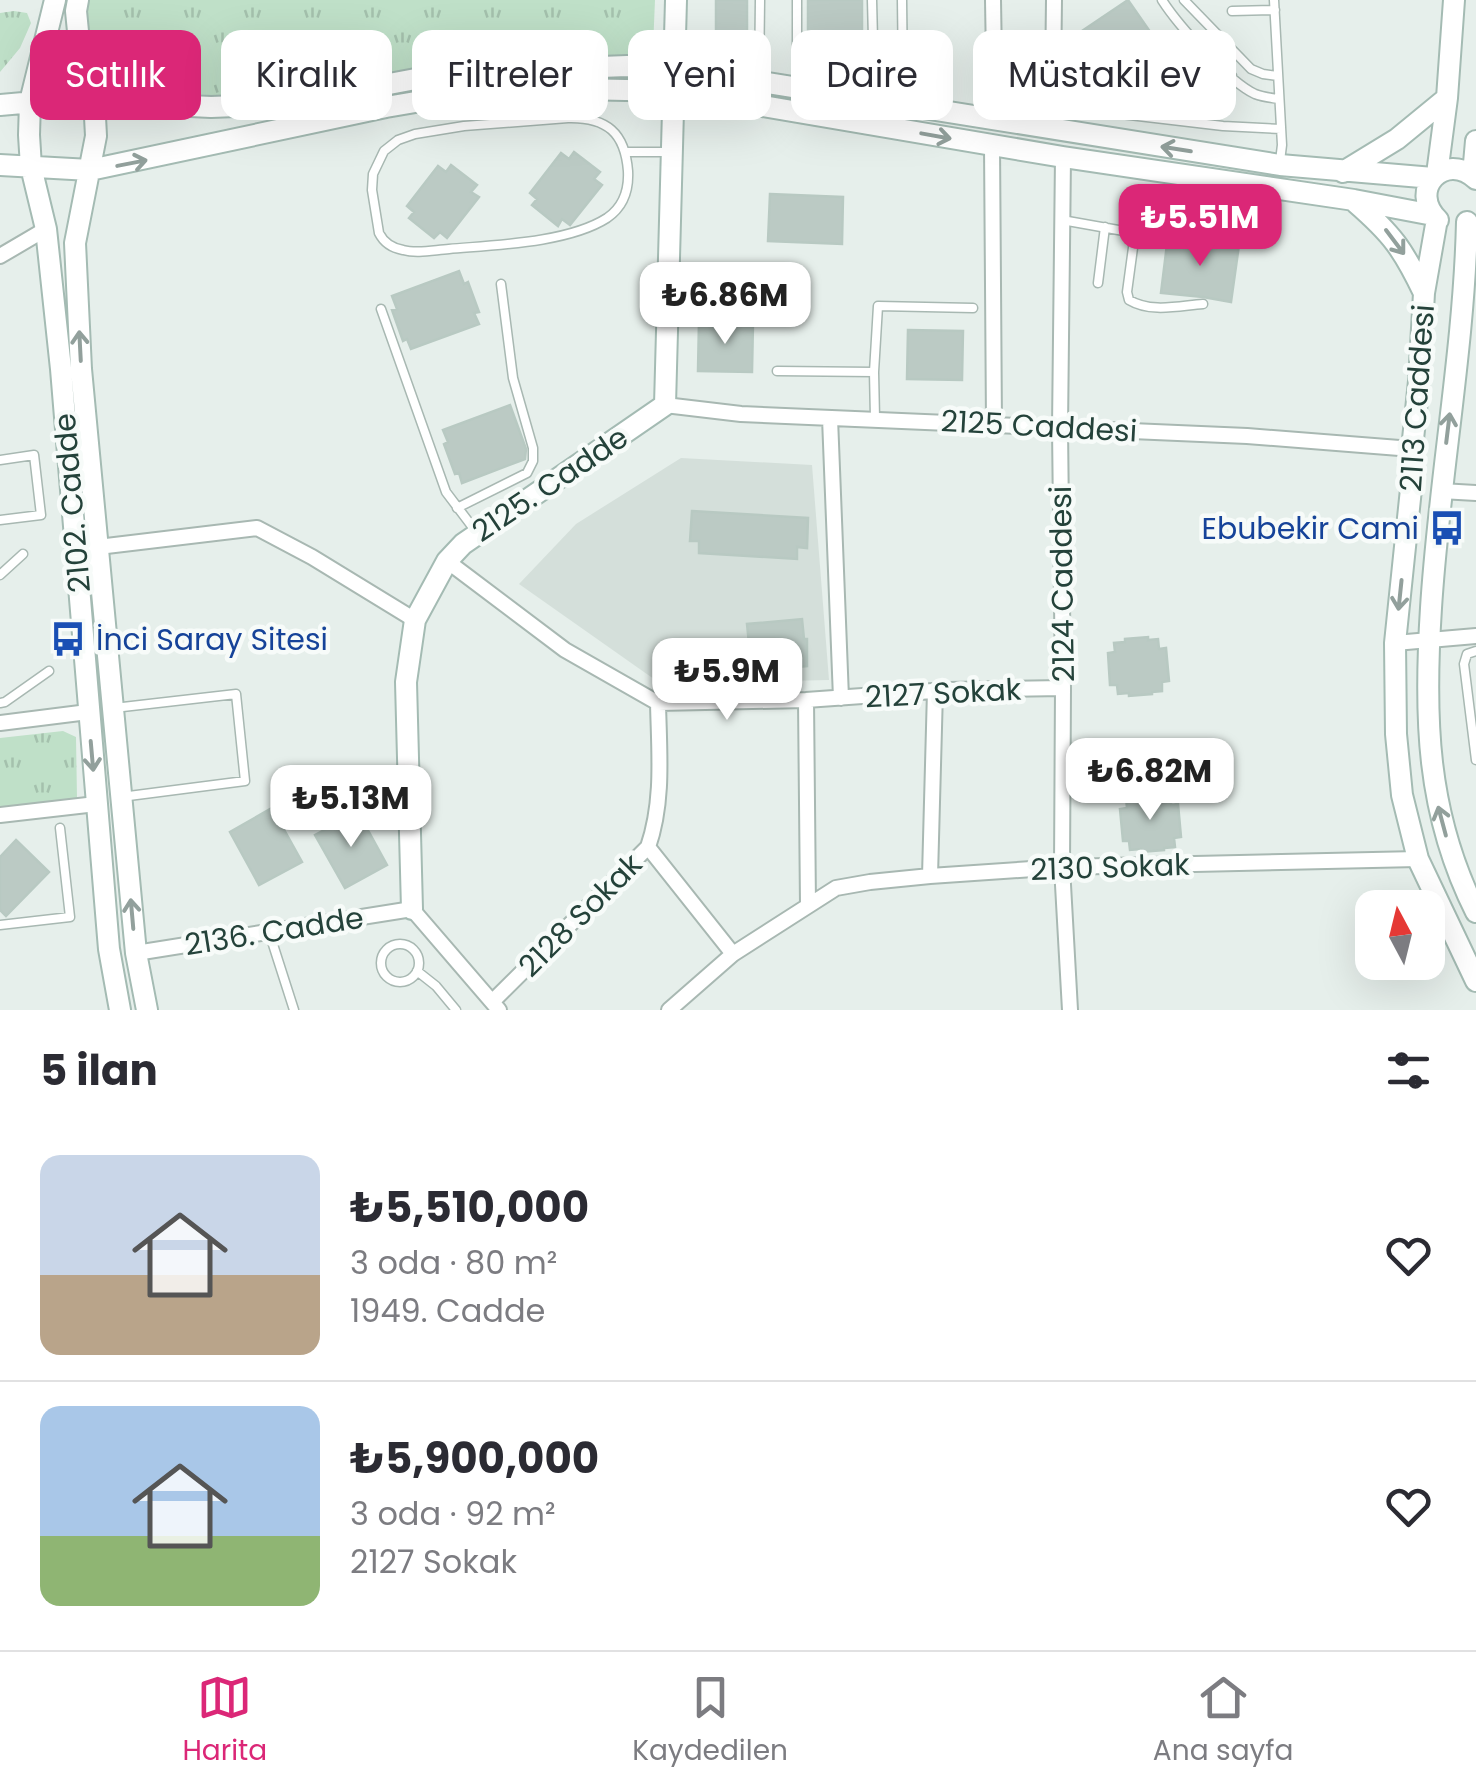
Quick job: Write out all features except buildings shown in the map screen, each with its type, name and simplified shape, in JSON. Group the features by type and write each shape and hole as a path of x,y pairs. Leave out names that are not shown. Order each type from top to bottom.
{"street":[{"name":"2102. Cadde","path":"48,30 55,0"},
{"name":"2102. Cadde","path":"78,0 78,30"},
{"path":"675,30 676,0"},
{"path":"993,0 994,30"},
{"path":"1048,129 1054,0"},
{"path":"1342,172 1397,139 1447,98 1454,0"},
{"path":"201,107 265,104 421,78 492,71 628,66"},
{"path":"771,84 973,116"},
{"path":"0,165 90,170 439,98 578,89 628,90"},
{"name":"2113 Caddesi","path":"1447,98 1435,176 1426,194 1427,205 1435,217 1424,293 1411,489 1394,644 1396,734 1402,795 1418,859 1476,982"},
{"name":"2102. Cadde","path":"30,102 31,167 46,229 61,369 109,950 120,1010"},
{"path":"0,105 30,102"},
{"path":"771,107 1063,157 1354,200 1455,225 1473,218"},
{"name":"2102. Cadde","path":"93,120 96,136 75,243 81,369 136,952 147,1010"},
{"path":"666,405 673,120"},
{"path":"995,120 1280,166 1342,172 1435,176 1455,168 1475,177 1476,141"},
{"path":"992,145 994,424"},
{"name":"2124 Caddesi","path":"1063,157 1062,867 1070,1010"},
{"path":"1354,200 1389,232 1407,257 1424,293"},
{"name":"2113 Caddesi","path":"1473,218 1471,268 1435,533 1428,742 1436,800 1447,840 1476,912"},
{"path":"0,256 46,229"},
{"name":"2125 Caddesi","path":"666,405 741,414 1248,436 1412,449"},
{"name":"2125. Cadde","path":"412,910 406,682 415,620 447,561 463,544 666,405"},
{"path":"830,418 841,698"},
{"path":"1440,491 1476,494"},
{"path":"98,547 257,528 415,620"},
{"name":"2127 Sokak","path":"447,561 564,650 658,702 806,700 1063,688"},
{"path":"1394,644 1476,636"},
{"path":"930,876 935,691"},
{"path":"806,700 808,905"},
{"name":"2128 Sokak","path":"496,1006 648,847 656,822 658,702"},
{"path":"0,722 88,712"},
{"path":"0,815 96,804"},
{"path":"648,847 733,954"},
{"name":"2130 Sokak","path":"669,1010 733,954 836,888 930,876 1062,867 1418,859"},
{"path":"412,910 496,1006"},
{"name":"2136. Cadde","path":"136,952 412,910"}],"lane":[{"path":"760,0 760,30"},
{"path":"796,0 797,30"},
{"path":"872,0 873,30"},
{"path":"902,0 902,30"},
{"path":"1162,0 1184,30"},
{"path":"1184,0 1251,69 1278,76"},
{"path":"1232,11 1274,5 1280,166"},
{"path":"1181,60 1211,88 1205,92 1178,92 1164,82 1163,71 1171,61 1181,60"},
{"path":"1236,79 1253,92 1279,99"},
{"path":"578,118 606,126 626,152 628,183 621,204 600,221 569,232 508,245 412,252 394,248 379,233 372,174 384,151 406,136 464,126 578,118"},
{"path":"1171,120 1281,129"},
{"path":"626,152 672,152"},
{"path":"1062,220 1135,233 1127,292 1128,300 1138,306 1203,304"},
{"path":"1098,283 1106,227"},
{"path":"457,508 528,473 533,460 512,378 502,284"},
{"path":"874,418 878,306 974,308"},
{"path":"381,310 446,492 477,533"},
{"path":"777,371 874,372"},
{"path":"0,460 34,455 40,515 0,520"},
{"path":"0,575 23,554"},
{"path":"1476,650 1466,654 1464,664 1476,760"},
{"path":"0,702 48,670"},
{"path":"113,708 236,694 245,781 121,796"},
{"path":"0,925 70,917 60,828"},
{"path":"270,932 294,1010"},
{"path":"396,944 412,948 418,955 417,972 404,981 388,978 383,971 383,954 396,944"},
{"path":"417,972 436,986 456,1010"}],"shaded area":[{"path":"681,458 812,465 829,680 661,684 519,584 576,524"}],"green space":[{"path":"80,0 655,0 654,30 628,30 628,54 608,55 608,30 412,30 412,75 392,78 392,30 221,30 221,96 201,95 201,30 84,30"},
{"path":"0,13 27,13 31,23 20,48 0,72"},
{"path":"63,731 76,737 77,798 69,806 0,812 0,738"}],"place":[{"name":"Ebubekir Cami","path":"1447,528"},
{"name":"İnci Saray Sitesi","path":"68,639"}]}
